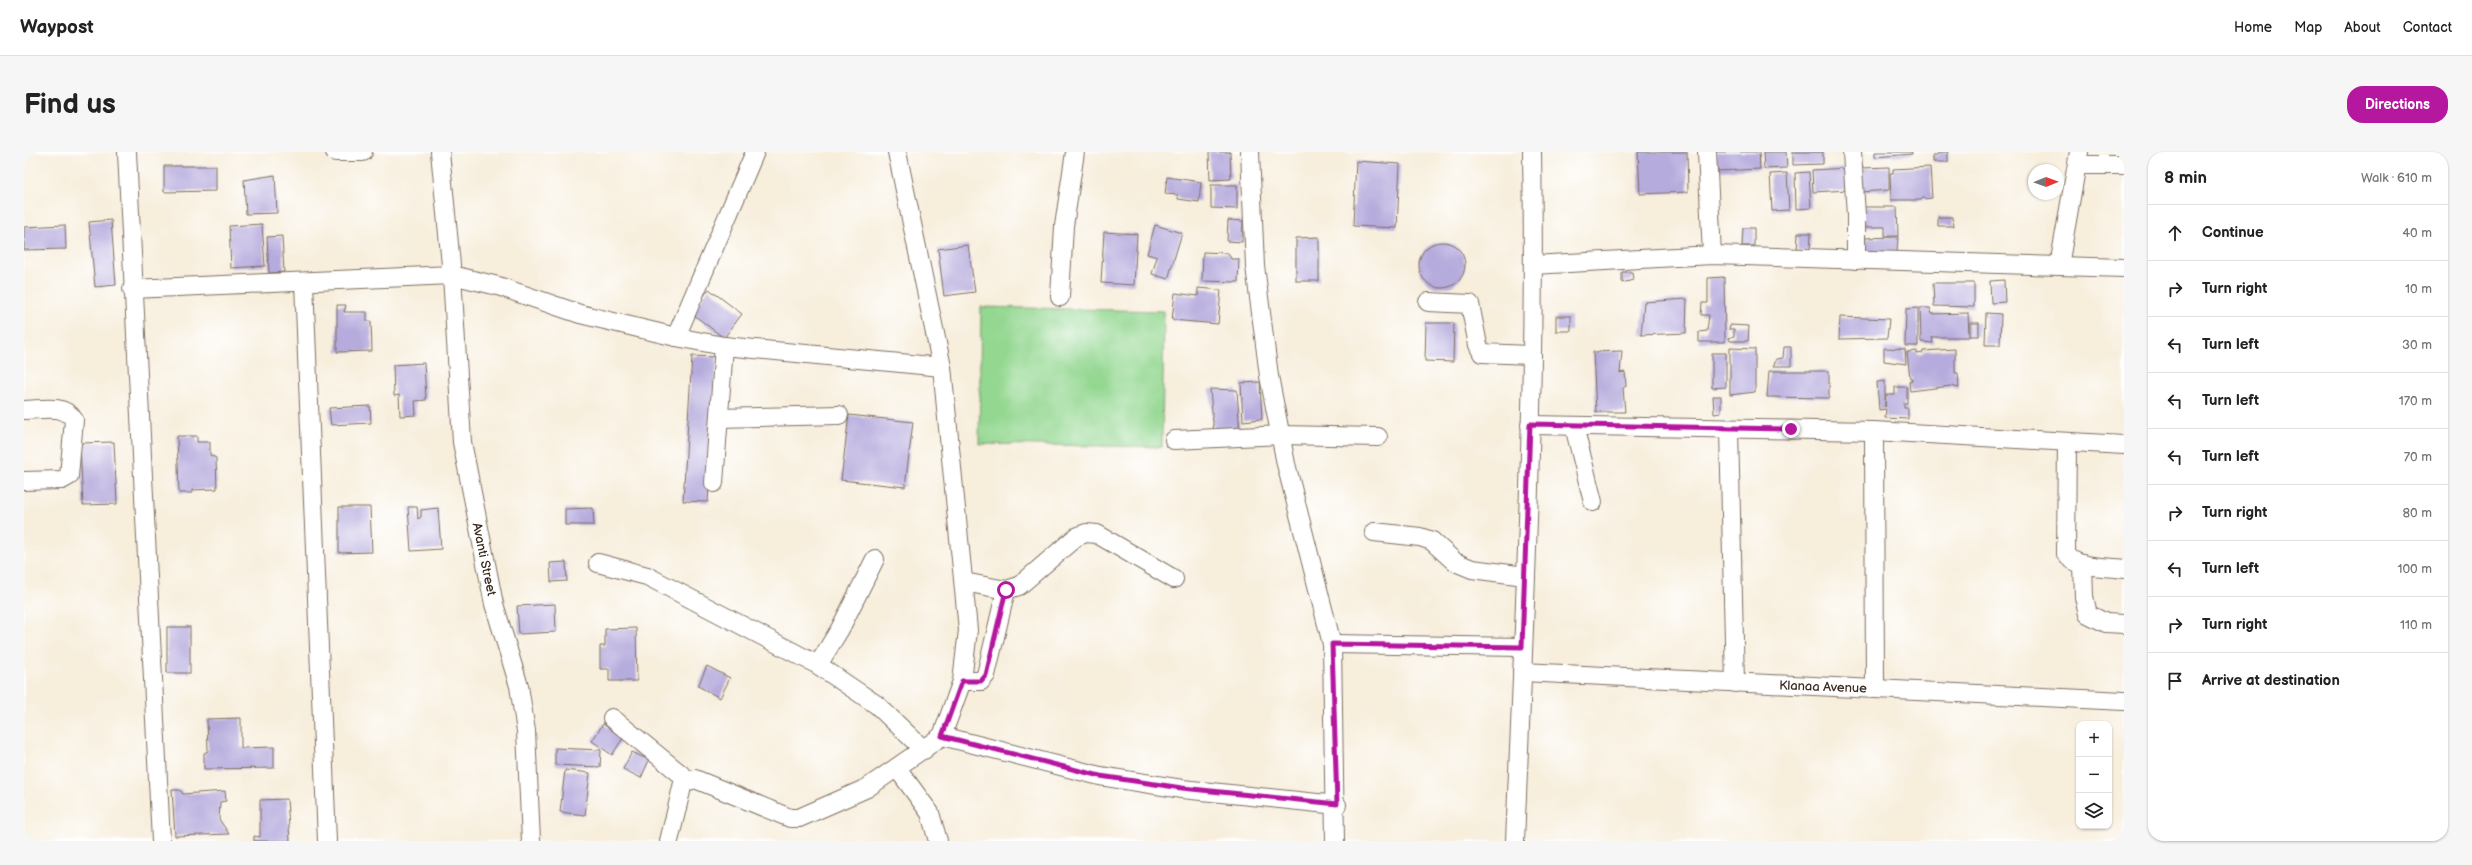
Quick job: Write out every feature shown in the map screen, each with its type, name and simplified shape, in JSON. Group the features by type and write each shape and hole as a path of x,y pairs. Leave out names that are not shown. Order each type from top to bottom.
{"street":[{"path":"127,152 132,289 161,841"},
{"path":"335,152 363,152"},
{"name":"Avanti Street","path":"440,152 452,275 462,442 494,604 519,686 526,731 532,841"},
{"path":"676,337 755,152"},
{"path":"669,841 683,783 688,780 695,779 782,816 799,818 848,798 897,768 942,736 962,681 968,630 942,367 897,152"},
{"path":"1060,297 1064,226 1075,152"},
{"path":"1250,152 1255,266 1260,318 1286,464 1332,644 1337,804 1336,841"},
{"path":"1515,841 1530,424 1533,266 1532,152"},
{"path":"1707,152 1712,255"},
{"path":"1852,152 1856,215 1856,260"},
{"path":"2059,266 2078,158 2124,166"},
{"path":"1533,266 1712,255 2124,268"},
{"path":"132,289 304,283 452,275 498,286 580,314 676,337 724,346 942,367"},
{"path":"304,283 327,841"},
{"path":"1428,302 1470,304 1473,310 1478,344 1482,353 1531,355"},
{"path":"714,483 724,346"},
{"path":"24,410 63,409 69,413 74,420 69,476 62,480 24,481"},
{"path":"719,418 839,415"},
{"path":"1530,424 1874,431 2124,445"},
{"path":"1574,426 1592,502"},
{"path":"1729,429 1736,683"},
{"path":"1874,431 1875,688"},
{"path":"1174,440 1281,435 1378,437"},
{"path":"2067,442 2066,554 2070,560 2082,564 2124,569"},
{"path":"1374,532 1420,537 1432,541 1454,562 1466,566 1525,576"},
{"path":"964,582 1006,590 1019,586 1076,537 1086,533 1097,534 1174,579"},
{"path":"818,665 840,629 875,559"},
{"path":"598,563 647,576 818,665 877,705 924,750"},
{"path":"2082,564 2084,597 2088,614 2106,623 2124,624"},
{"path":"962,681 981,681 986,675 1006,590"},
{"path":"1332,644 1522,647"},
{"name":"Klanaa Avenue","path":"1522,672 2124,701"},
{"path":"612,718 688,780"},
{"path":"942,736 1100,776 1182,788 1337,804"},
{"path":"897,768 930,813 938,841"}],"green space":[{"path":"981,307 1164,311 1162,447 979,444"}],"building":[{"path":"1209,152 1230,152 1231,179 1210,180"},
{"path":"1638,152 1687,152 1688,192 1640,194"},
{"path":"1716,152 1759,152 1760,169 1717,171"},
{"path":"1763,152 1786,152 1787,168 1764,169"},
{"path":"1793,152 1823,152 1823,164 1793,165"},
{"path":"1875,152 1912,152 1912,154 1875,157"},
{"path":"1938,152 1948,152 1948,162 1933,162 1933,155 1938,155"},
{"path":"1356,161 1400,164 1397,228 1353,226"},
{"path":"164,166 216,166 216,191 164,192"},
{"path":"1889,167 1889,190 1862,192 1861,168"},
{"path":"1930,167 1932,198 1924,199 1924,197 1921,200 1891,200 1890,173 1893,173 1893,169"},
{"path":"1848,168 1849,190 1813,192 1812,170"},
{"path":"1809,172 1811,208 1796,209 1795,173"},
{"path":"1787,173 1789,210 1772,211 1770,174"},
{"path":"275,175 277,213 246,214 244,180"},
{"path":"1167,177 1201,182 1199,202 1178,199 1178,195 1165,194"},
{"path":"1211,185 1237,185 1237,209 1211,208"},
{"path":"1863,207 1897,207 1898,236 1885,236 1885,227 1864,227"},
{"path":"1938,217 1953,217 1954,226 1938,226"},
{"path":"111,220 116,285 95,287 89,222"},
{"path":"1228,220 1243,221 1242,242 1227,241"},
{"path":"262,224 265,266 231,268 229,226"},
{"path":"65,225 66,249 24,250 24,227"},
{"path":"1155,225 1182,233 1168,279 1152,274 1157,257 1147,254"},
{"path":"1743,228 1754,228 1754,246 1742,246"},
{"path":"1104,232 1137,234 1134,285 1101,283"},
{"path":"1798,233 1811,233 1810,251 1797,251"},
{"path":"282,236 284,272 269,273 267,237"},
{"path":"1319,237 1319,281 1296,281 1296,238"},
{"path":"1898,237 1897,252 1862,253 1862,238"},
{"path":"1447,242 1459,248 1464,256 1464,274 1459,282 1451,287 1437,288 1425,282 1420,274 1419,260 1425,248 1433,243"},
{"path":"968,245 975,292 944,296 938,249"},
{"path":"1203,252 1228,253 1231,259 1239,259 1238,282 1202,281"},
{"path":"1622,272 1632,272 1633,280 1622,283"},
{"path":"1724,277 1725,342 1699,342 1699,332 1707,331 1709,315 1701,315 1702,303 1708,303 1708,278"},
{"path":"2004,280 2005,302 1991,303 1990,281"},
{"path":"1933,283 1974,283 1974,307 1934,306"},
{"path":"1198,288 1221,290 1218,324 1172,320 1175,293 1198,296"},
{"path":"709,289 742,314 724,338 691,313"},
{"path":"1687,299 1686,333 1641,335 1644,302"},
{"path":"337,305 346,305 344,312 367,312 367,321 371,321 372,351 337,352"},
{"path":"1918,308 1918,346 1905,346 1906,309"},
{"path":"1920,308 1930,308 1932,314 1968,313 1969,337 1932,337 1933,343 1921,342"},
{"path":"1986,313 2001,314 2000,345 1985,345"},
{"path":"1556,316 1571,316 1571,331 1556,331"},
{"path":"1840,317 1889,319 1887,338 1839,339"},
{"path":"1426,323 1454,323 1453,362 1425,361"},
{"path":"1970,323 1979,323 1979,336 1970,336"},
{"path":"1730,325 1749,326 1748,341 1730,341 1729,338 1734,336 1734,329 1729,329"},
{"path":"1784,347 1791,347 1791,366 1773,366 1777,359 1783,358"},
{"path":"1730,348 1755,349 1755,392 1730,395"},
{"path":"1884,348 1905,349 1906,364 1884,361"},
{"path":"1955,349 1955,373 1958,373 1959,388 1951,386 1910,391 1909,382 1912,381 1912,378 1910,378 1907,352 1917,351 1917,354 1923,353 1923,351"},
{"path":"1622,351 1620,373 1625,372 1626,386 1623,388 1625,412 1596,412 1593,352"},
{"path":"1712,353 1726,353 1726,387 1712,388"},
{"path":"692,356 717,357 708,502 683,501"},
{"path":"424,363 426,400 415,401 416,415 400,416 399,395 394,396 393,365"},
{"path":"1769,371 1829,371 1829,398 1767,397"},
{"path":"1885,381 1885,407 1886,395 1895,395 1895,387 1907,387 1907,403 1904,403 1904,408 1908,408 1908,419 1885,418 1886,409 1879,410 1877,382"},
{"path":"1260,382 1262,419 1243,421 1241,383"},
{"path":"1210,389 1237,390 1240,435 1214,434"},
{"path":"1713,396 1721,396 1721,413 1714,414"},
{"path":"370,406 371,423 331,425 329,408"},
{"path":"849,415 913,422 905,487 841,480"},
{"path":"177,436 197,436 197,442 210,442 210,455 216,458 217,489 192,490 192,493 179,493"},
{"path":"114,442 117,504 83,505 80,443"},
{"path":"339,507 370,507 372,552 339,553"},
{"path":"408,507 417,507 418,519 421,517 421,510 438,508 441,549 411,551"},
{"path":"593,508 594,525 565,525 565,509"},
{"path":"566,562 567,581 551,582 550,563"},
{"path":"555,604 556,632 519,634 517,606"},
{"path":"167,627 190,627 190,673 167,673"},
{"path":"636,628 637,681 609,681 609,669 600,669 600,646 605,646 605,629"},
{"path":"707,666 730,678 720,698 698,686"},
{"path":"241,718 241,748 274,747 274,768 204,769 204,753 208,751 207,719"},
{"path":"603,724 623,738 612,755 592,741"},
{"path":"555,748 601,750 600,767 555,765"},
{"path":"632,752 649,760 641,778 623,769"},
{"path":"565,770 590,773 585,815 560,812"},
{"path":"172,790 180,790 183,794 225,791 226,801 220,802 219,819 229,834 175,836"},
{"path":"287,799 290,841 254,841 254,836 260,837 260,800"}],"route":[{"path":"1006,590 986,675 981,681 962,681 942,736 1100,776 1182,788 1337,804 1332,644 1522,647 1530,424 1791,429"}]}
